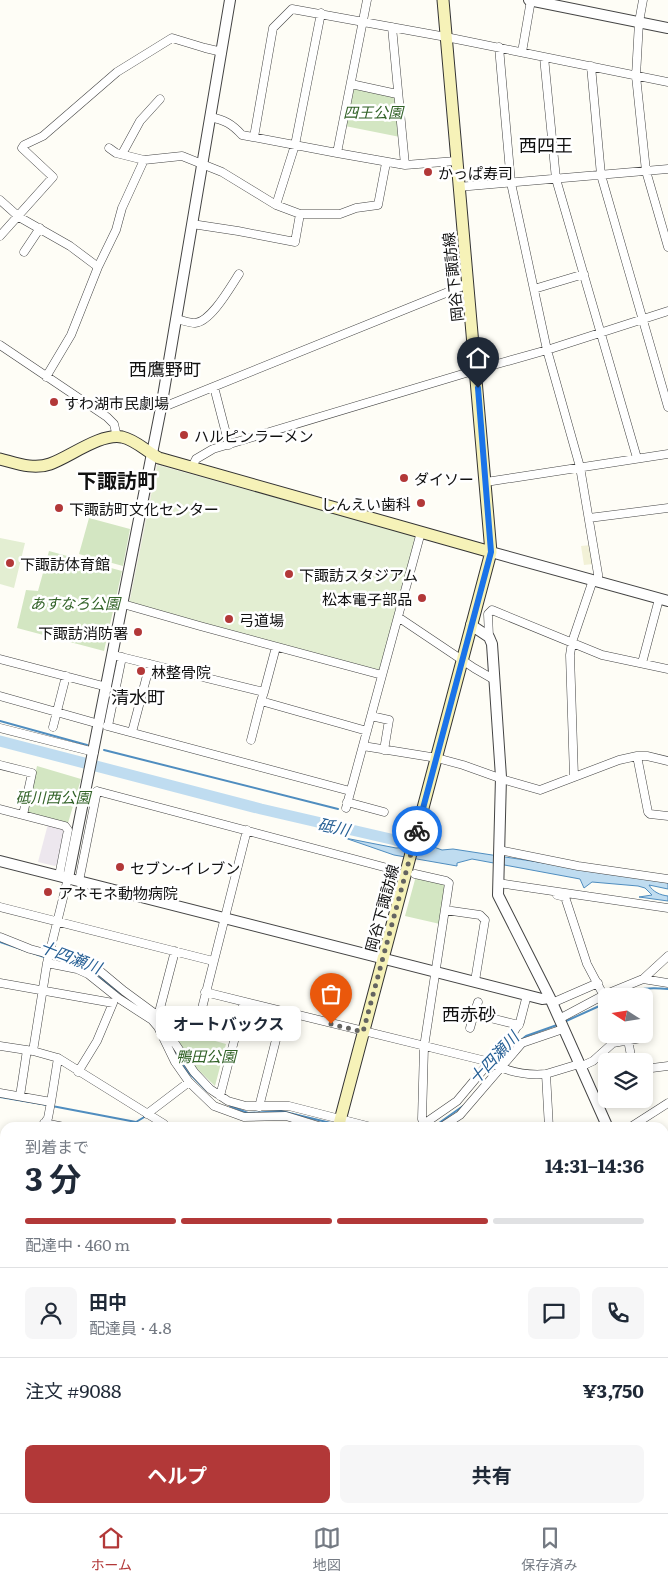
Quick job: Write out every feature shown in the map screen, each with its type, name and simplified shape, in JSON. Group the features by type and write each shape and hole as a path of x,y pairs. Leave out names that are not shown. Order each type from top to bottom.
{"main road":[{"name":"岡谷下諏訪線","path":"339,1122 491,552 443,0"},
{"path":"0,459 30,467 49,464 104,439 117,437 135,443 152,454 192,467 491,552"}],"street":[{"path":"230,0 161,408 123,604 118,656 107,726 350,791"},
{"path":"337,153 367,0"},
{"path":"643,0 639,22 636,76 646,171 668,248"},
{"path":"522,52 535,1 571,4 668,28"},
{"path":"254,137 273,28 292,9 499,47 668,82"},
{"path":"276,205 295,145 321,13"},
{"path":"392,27 405,165"},
{"path":"0,236 53,177 22,148 24,145 43,136 117,72 172,38 222,52"},
{"path":"499,47 511,183 547,350 580,467 589,518 595,581 572,642 570,665 574,777"},
{"path":"544,57 556,179 638,458"},
{"path":"591,66 601,176 668,407"},
{"path":"351,84 398,94"},
{"path":"122,154 140,121 160,99"},
{"path":"210,117 225,120 242,135 386,162 405,165 456,161"},
{"path":"109,148 144,160 182,156 222,172 276,205 300,214 340,214 356,208 378,205 386,162"},
{"path":"46,377 71,335 98,267 116,230 122,208 144,160"},
{"path":"458,186 601,176 668,169"},
{"path":"0,200 19,217 70,246 98,267"},
{"path":"192,224 295,242 300,214"},
{"path":"24,252 40,228"},
{"path":"176,319 197,323 206,318 239,274"},
{"path":"534,289 584,274"},
{"path":"161,408 468,284"},
{"path":"192,467 196,459 213,449 547,350 668,311"},
{"path":"0,346 107,417 114,424 117,437"},
{"path":"214,386 229,444"},
{"path":"486,482 668,454"},
{"path":"589,518 668,508"},
{"path":"384,812 347,805 421,532"},
{"path":"491,552 664,600 642,663"},
{"path":"123,604 382,675"},
{"path":"605,1122 532,960 498,895 501,778 492,644 488,614 492,610 602,655 668,670"},
{"path":"398,617 493,679"},
{"path":"471,625 490,637"},
{"path":"251,740 276,647"},
{"path":"118,656 264,692"},
{"path":"63,877 88,778 107,687 118,656"},
{"path":"0,659 107,687"},
{"path":"132,732 150,664"},
{"path":"53,727 66,676"},
{"path":"0,696 92,722"},
{"path":"261,701 367,731"},
{"path":"371,716 389,720 384,750"},
{"path":"0,728 93,753"},
{"path":"363,746 437,758 540,790 619,760 647,756 668,761"},
{"path":"637,756 648,812 650,814 668,816"},
{"path":"0,765 32,773 23,815"},
{"path":"79,881 97,791 395,870"},
{"path":"0,809 65,826 68,830 57,921 20,1096"},
{"path":"168,1029 194,1036 247,830"},
{"path":"499,853 668,879"},
{"path":"0,861 551,1001 598,983"},
{"path":"415,874 446,881 449,884 424,1047 422,1122"},
{"path":"498,880 547,890 666,908 663,910 668,916"},
{"path":"547,890 547,894 565,897 587,964 600,988"},
{"path":"0,907 213,961"},
{"path":"445,910 480,915 485,920 475,982"},
{"path":"0,937 49,955 90,965 158,1016 168,1029 189,1082 214,1106 250,1118 286,1116 296,1122"},
{"path":"158,1016 175,952"},
{"path":"624,988 644,979 668,956"},
{"path":"47,963 77,969 88,974 118,998 152,1020 179,1059 220,1096 235,1103 259,1107 289,1106 339,1122"},
{"path":"644,979 668,983"},
{"path":"0,982 113,1003 97,1041 78,1072"},
{"path":"205,992 533,1076 580,1066 593,1061 613,1043"},
{"path":"449,1122 460,1114 494,1066 519,1025 527,995"},
{"path":"427,1122 453,1105 494,1066 522,1043 561,1024 598,1001"},
{"path":"220,1096 244,1002"},
{"path":"470,1028 478,1002"},
{"path":"259,1107 283,1012"},
{"path":"474,1014 519,1025"},
{"path":"0,1046 30,1050 58,1058 161,1122"},
{"path":"44,1122 51,1106 58,1058"},
{"path":"653,1068 668,1066"},
{"path":"546,1074 549,1122"},
{"path":"147,1114 189,1082"},
{"path":"0,1093 20,1096 51,1106"},
{"path":"638,1122 668,1103"},
{"path":"453,1105 460,1114"}],"shaded area":[{"path":"155,463 243,487 157,466 129,604 127,603"},
{"path":"48,824 63,828 64,830 55,866 38,862"}],"green space":[{"name":"四王公園","path":"353,88 396,96 400,137 345,126"},
{"path":"158,465 418,537 380,672 129,604"},
{"path":"89,518 130,529 123,566 79,554"},
{"name":"下諏訪体育館","path":"0,538 25,543 14,588 0,584"},
{"path":"591,545 593,564 584,565 581,546"},
{"name":"あすなろ公園","path":"49,551 122,571 104,651 17,628 26,590 38,591"},
{"name":"砥川西公園","path":"37,766 81,779 68,823 26,812"},
{"path":"416,876 446,885 440,924 405,916"},
{"name":"鴨田公園","path":"173,1029 226,1044 215,1086 189,1061"}],"water":[{"path":"345,838 396,848 431,846 442,850 453,849 668,882 668,889 649,885 657,893 668,896 668,901 639,897 652,895 645,888 638,886 592,882 584,888 580,879 472,859 457,863 457,866 394,855"}],"waterway":[{"path":"0,721 87,745"},
{"name":"砥川","path":"0,741 261,809 395,840 422,849"},
{"path":"104,750 338,809"},
{"name":"十四瀬川","path":"0,942 47,958"},
{"name":"十四瀬川","path":"51,959 71,964"},
{"name":"十四瀬川","path":"81,966 97,974 110,986 132,1001"},
{"name":"十四瀬川","path":"653,988 668,989"},
{"name":"十四瀬川","path":"564,1022 598,1007"},
{"name":"十四瀬川","path":"504,1059 516,1044 526,1036 557,1025"},
{"name":"十四瀬川","path":"172,1046 187,1071 207,1091"},
{"path":"0,1097 47,1105"},
{"path":"52,1106 136,1122 146,1116"},
{"name":"十四瀬川","path":"230,1106 248,1113 281,1111 327,1122"},
{"name":"十四瀬川","path":"440,1122 463,1106"}],"way so far":[{"path":"331,1024 363,1032 417,831"}],"place":[{"name":"かっぱ寿司","path":"428,172"},
{"name":"すわ湖市民劇場","path":"54,402"},
{"name":"ハルピンラーメン","path":"184,435"},
{"name":"ダイソー","path":"404,478"},
{"name":"しんえい歯科","path":"421,503"},
{"name":"下諏訪町文化センター","path":"59,508"},
{"name":"下諏訪体育館","path":"10,563"},
{"name":"下諏訪スタジアム","path":"289,574"},
{"name":"松本電子部品","path":"422,598"},
{"name":"弓道場","path":"229,619"},
{"name":"下諏訪消防署","path":"138,632"},
{"name":"林整骨院","path":"141,671"},
{"name":"セブン-イレブン","path":"120,867"},
{"name":"アネモネ動物病院","path":"48,892"},
{"name":"オートバックス","path":"331,1024"}],"district":[{"name":"西四王","path":"546,144"},
{"name":"西鷹野町","path":"165,368"},
{"name":"下諏訪町","path":"117,479"},
{"name":"清水町","path":"138,696"},
{"name":"西赤砂","path":"469,1013"}],"route":[{"path":"417,831 491,552 478,388"}]}
